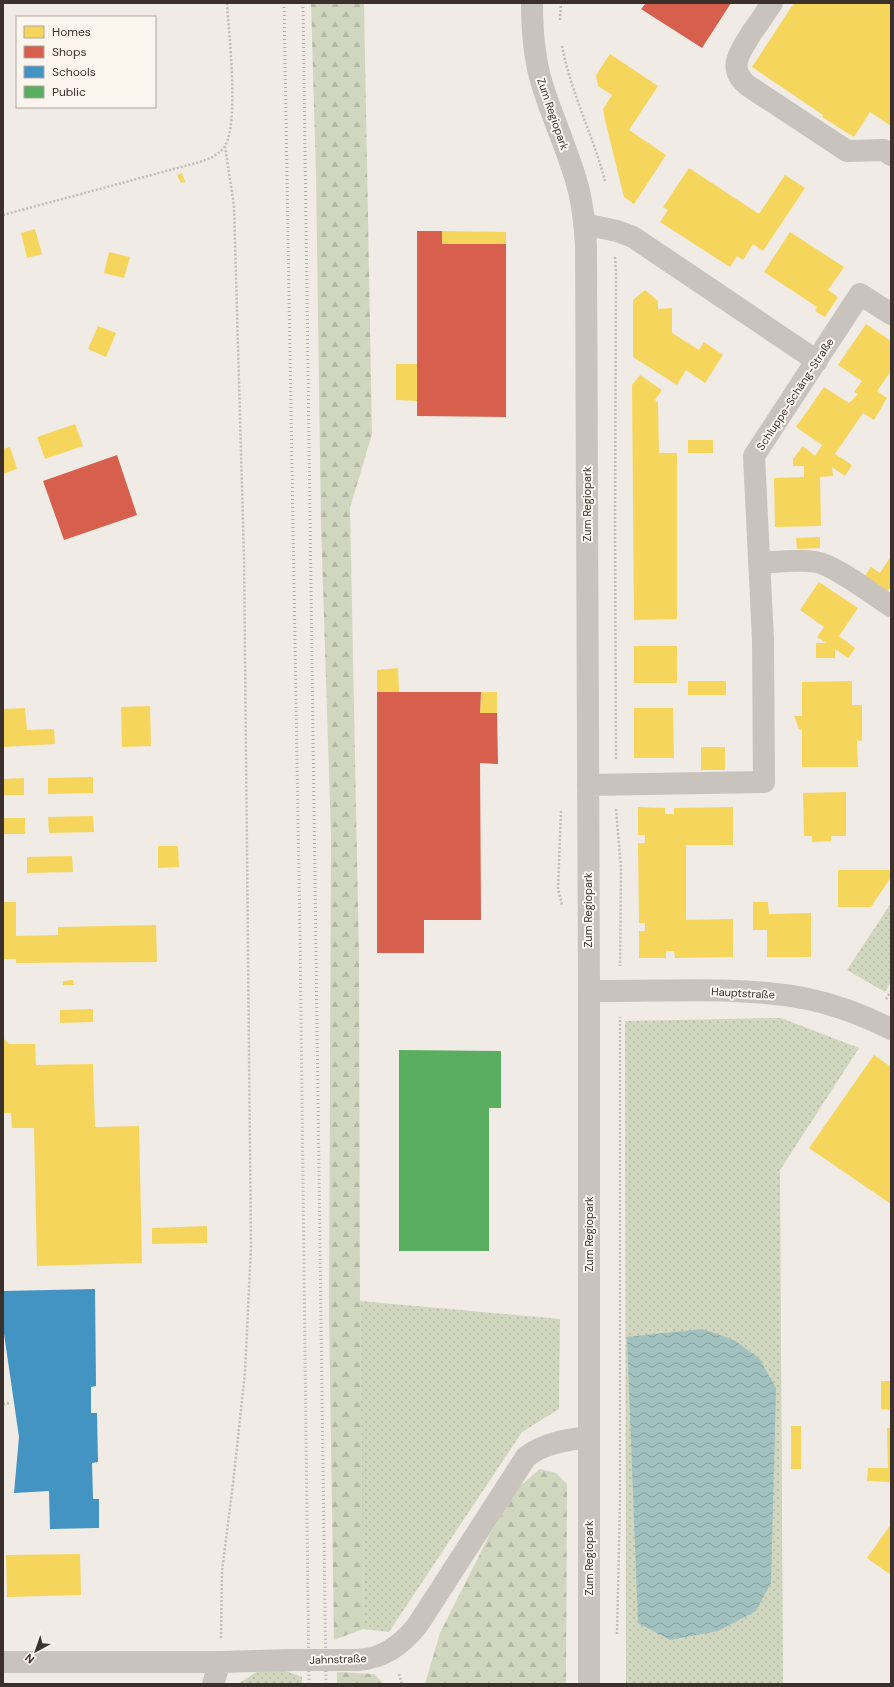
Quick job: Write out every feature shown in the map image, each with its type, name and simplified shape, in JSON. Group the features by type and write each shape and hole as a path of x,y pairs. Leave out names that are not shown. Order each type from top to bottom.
{"street":[{"name":"Zum Regiopark","path":"532,3 533,38 539,74 578,190 586,246 589,991 589,1684"},
{"path":"772,3 737,58 736,68 742,80 747,85 847,151 884,150 891,155"},
{"path":"584,224 617,230 633,237 817,361"},
{"name":"Schluppe-Schäng-Straße","path":"616,784 764,782 763,640 754,456 860,294 891,314"},
{"path":"760,563 808,561 822,563 834,569 891,606"},
{"path":"588,785 616,784"},
{"name":"Hauptstraße","path":"589,991 745,992 785,996 830,1005 859,1015 891,1029"},
{"name":"Jahnstraße","path":"3,1662 220,1662 357,1660 371,1658 391,1651 414,1629 526,1457 532,1452 547,1445 589,1437"},
{"path":"213,1684 220,1662"}],"path":[{"path":"3,215 196,163 209,159 219,153 225,146 232,123 227,3"},
{"path":"220,1662 222,1571 245,1372 251,1247 244,557 234,206 225,146"},
{"path":"616,784 616,808 621,868 620,1503 616,1637"},
{"path":"561,808 558,889 563,910"},
{"path":"3,1404 10,1403"}],"green space":[{"path":"311,3 364,3 372,434 350,508 359,957 363,1629 334,1640 329,1313 331,835 321,524 316,174"},
{"path":"891,903 891,982 885,992 847,970"},
{"path":"781,1018 859,1048 780,1170 783,1684 626,1684 625,1021"},
{"path":"360,1301 560,1319 559,1409 522,1432 389,1632 363,1629"},
{"path":"540,1469 556,1473 567,1484 566,1684 425,1684 440,1633 491,1532 520,1486"},
{"path":"281,1669 302,1677 302,1684 238,1684 258,1671"},
{"path":"337,1672 374,1674 384,1684 337,1684"}],"water":[{"path":"702,1329 734,1340 759,1358 776,1388 771,1583 756,1611 718,1631 670,1640 638,1623 627,1337"}],"building: Homes":[{"path":"794,3 891,3 891,126 870,112 854,137 822,117 823,115 752,67"},
{"path":"610,54 658,86 629,130 666,155 634,204 624,197 605,120 603,109 612,95 598,86 596,75"},
{"path":"689,168 759,214 785,175 805,188 763,251 753,244 743,260 737,256 730,267 660,222 668,210 663,207"},
{"path":"182,173 185,182 181,183 177,175"},
{"path":"35,229 42,254 27,258 21,233"},
{"path":"442,231 506,232 506,244 442,244"},
{"path":"790,232 844,267 828,290 838,297 825,317 815,311 817,307 764,272"},
{"path":"109,252 130,257 124,278 104,273"},
{"path":"645,290 658,301 658,309 672,308 672,333 699,350 704,342 723,355 705,383 686,370 677,385 633,357 633,300"},
{"path":"866,324 891,341 891,371 877,391 887,398 874,420 863,413 835,454 852,465 845,476 832,467 833,476 820,477 821,526 775,527 774,478 804,477 804,466 793,466 793,459 803,446 815,456 822,445 796,427 824,387 849,403 858,394 854,392 862,381 838,365"},
{"path":"98,326 116,333 106,357 88,349"},
{"path":"396,364 417,364 417,401 396,400"},
{"path":"640,375 662,390 655,400 658,403 659,453 677,453 677,619 634,620 632,385"},
{"path":"75,424 83,446 45,459 37,437"},
{"path":"688,440 713,440 713,453 688,453"},
{"path":"10,447 17,469 3,474 3,449"},
{"path":"820,537 820,548 797,549 796,538"},
{"path":"891,556 891,586 887,592 864,577 871,567 880,573"},
{"path":"819,582 858,608 839,636 855,648 848,658 835,649 835,658 816,658 816,643 826,643 817,637 824,627 800,610"},
{"path":"634,646 677,646 677,683 634,683"},
{"path":"398,668 399,692 377,692 377,670"},
{"path":"688,681 726,681 726,695 688,695"},
{"path":"852,681 852,705 862,705 862,741 857,740 858,767 802,767 802,730 799,729 794,716 802,716 802,682"},
{"path":"481,692 497,692 497,713 480,713"},
{"path":"150,706 151,746 122,747 121,707"},
{"path":"25,708 27,730 54,729 55,744 3,747 3,709"},
{"path":"634,708 673,708 674,758 634,758"},
{"path":"701,747 725,747 725,770 701,770"},
{"path":"93,777 93,793 48,794 48,778"},
{"path":"24,778 24,795 3,795 3,779"},
{"path":"846,792 846,836 831,836 831,841 812,842 812,836 804,836 803,793"},
{"path":"638,807 665,808 665,814 674,814 674,808 733,807 733,845 686,845 686,920 733,919 733,957 675,958 674,951 666,951 666,958 639,958 639,931 645,931 645,923 639,923 638,843 645,843 645,835 638,835"},
{"path":"93,816 94,832 49,833 48,817"},
{"path":"3,818 25,818 25,834 3,834"},
{"path":"158,846 178,846 179,867 158,868"},
{"path":"72,856 73,872 27,873 27,857"},
{"path":"838,870 891,870 891,877 871,907 838,907"},
{"path":"3,902 16,902 16,936 58,935 58,927 156,925 157,962 16,963 16,959 3,959"},
{"path":"753,902 768,902 769,914 811,913 811,957 767,957 767,930 753,930"},
{"path":"73,980 74,985 63,985 63,981"},
{"path":"93,1009 93,1022 60,1023 60,1010"},
{"path":"3,1038 9,1044 35,1044 36,1065 93,1064 95,1127 139,1126 142,1263 37,1266 34,1128 12,1128 11,1113 3,1113"},
{"path":"874,1055 891,1067 891,1204 809,1148"},
{"path":"207,1226 207,1243 152,1244 152,1228"},
{"path":"881,1381 891,1381 891,1410 881,1409"},
{"path":"791,1426 801,1426 801,1469 791,1469"},
{"path":"887,1428 891,1428 891,1482 867,1481 868,1468 888,1468"},
{"path":"891,1524 891,1575 867,1558"},
{"path":"80,1554 81,1595 7,1597 6,1555"}],"building: Shops":[{"path":"646,3 731,3 702,48 641,9"},
{"path":"417,231 442,231 442,244 506,244 506,417 417,416"},
{"path":"117,455 137,515 64,540 43,481"},
{"path":"377,692 481,692 480,713 497,713 498,764 480,763 481,920 424,920 424,953 377,953"}],"building: Schools":[{"path":"95,1289 96,1386 91,1387 91,1413 97,1413 98,1462 92,1463 93,1499 99,1499 99,1528 50,1529 49,1491 14,1493 19,1437 3,1327 3,1291"}],"building: Public":[{"path":"399,1050 501,1051 501,1108 489,1108 489,1251 399,1251"}],"railway":[{"path":"284,3 300,933 309,1684"},
{"path":"303,3 326,1684"}]}
